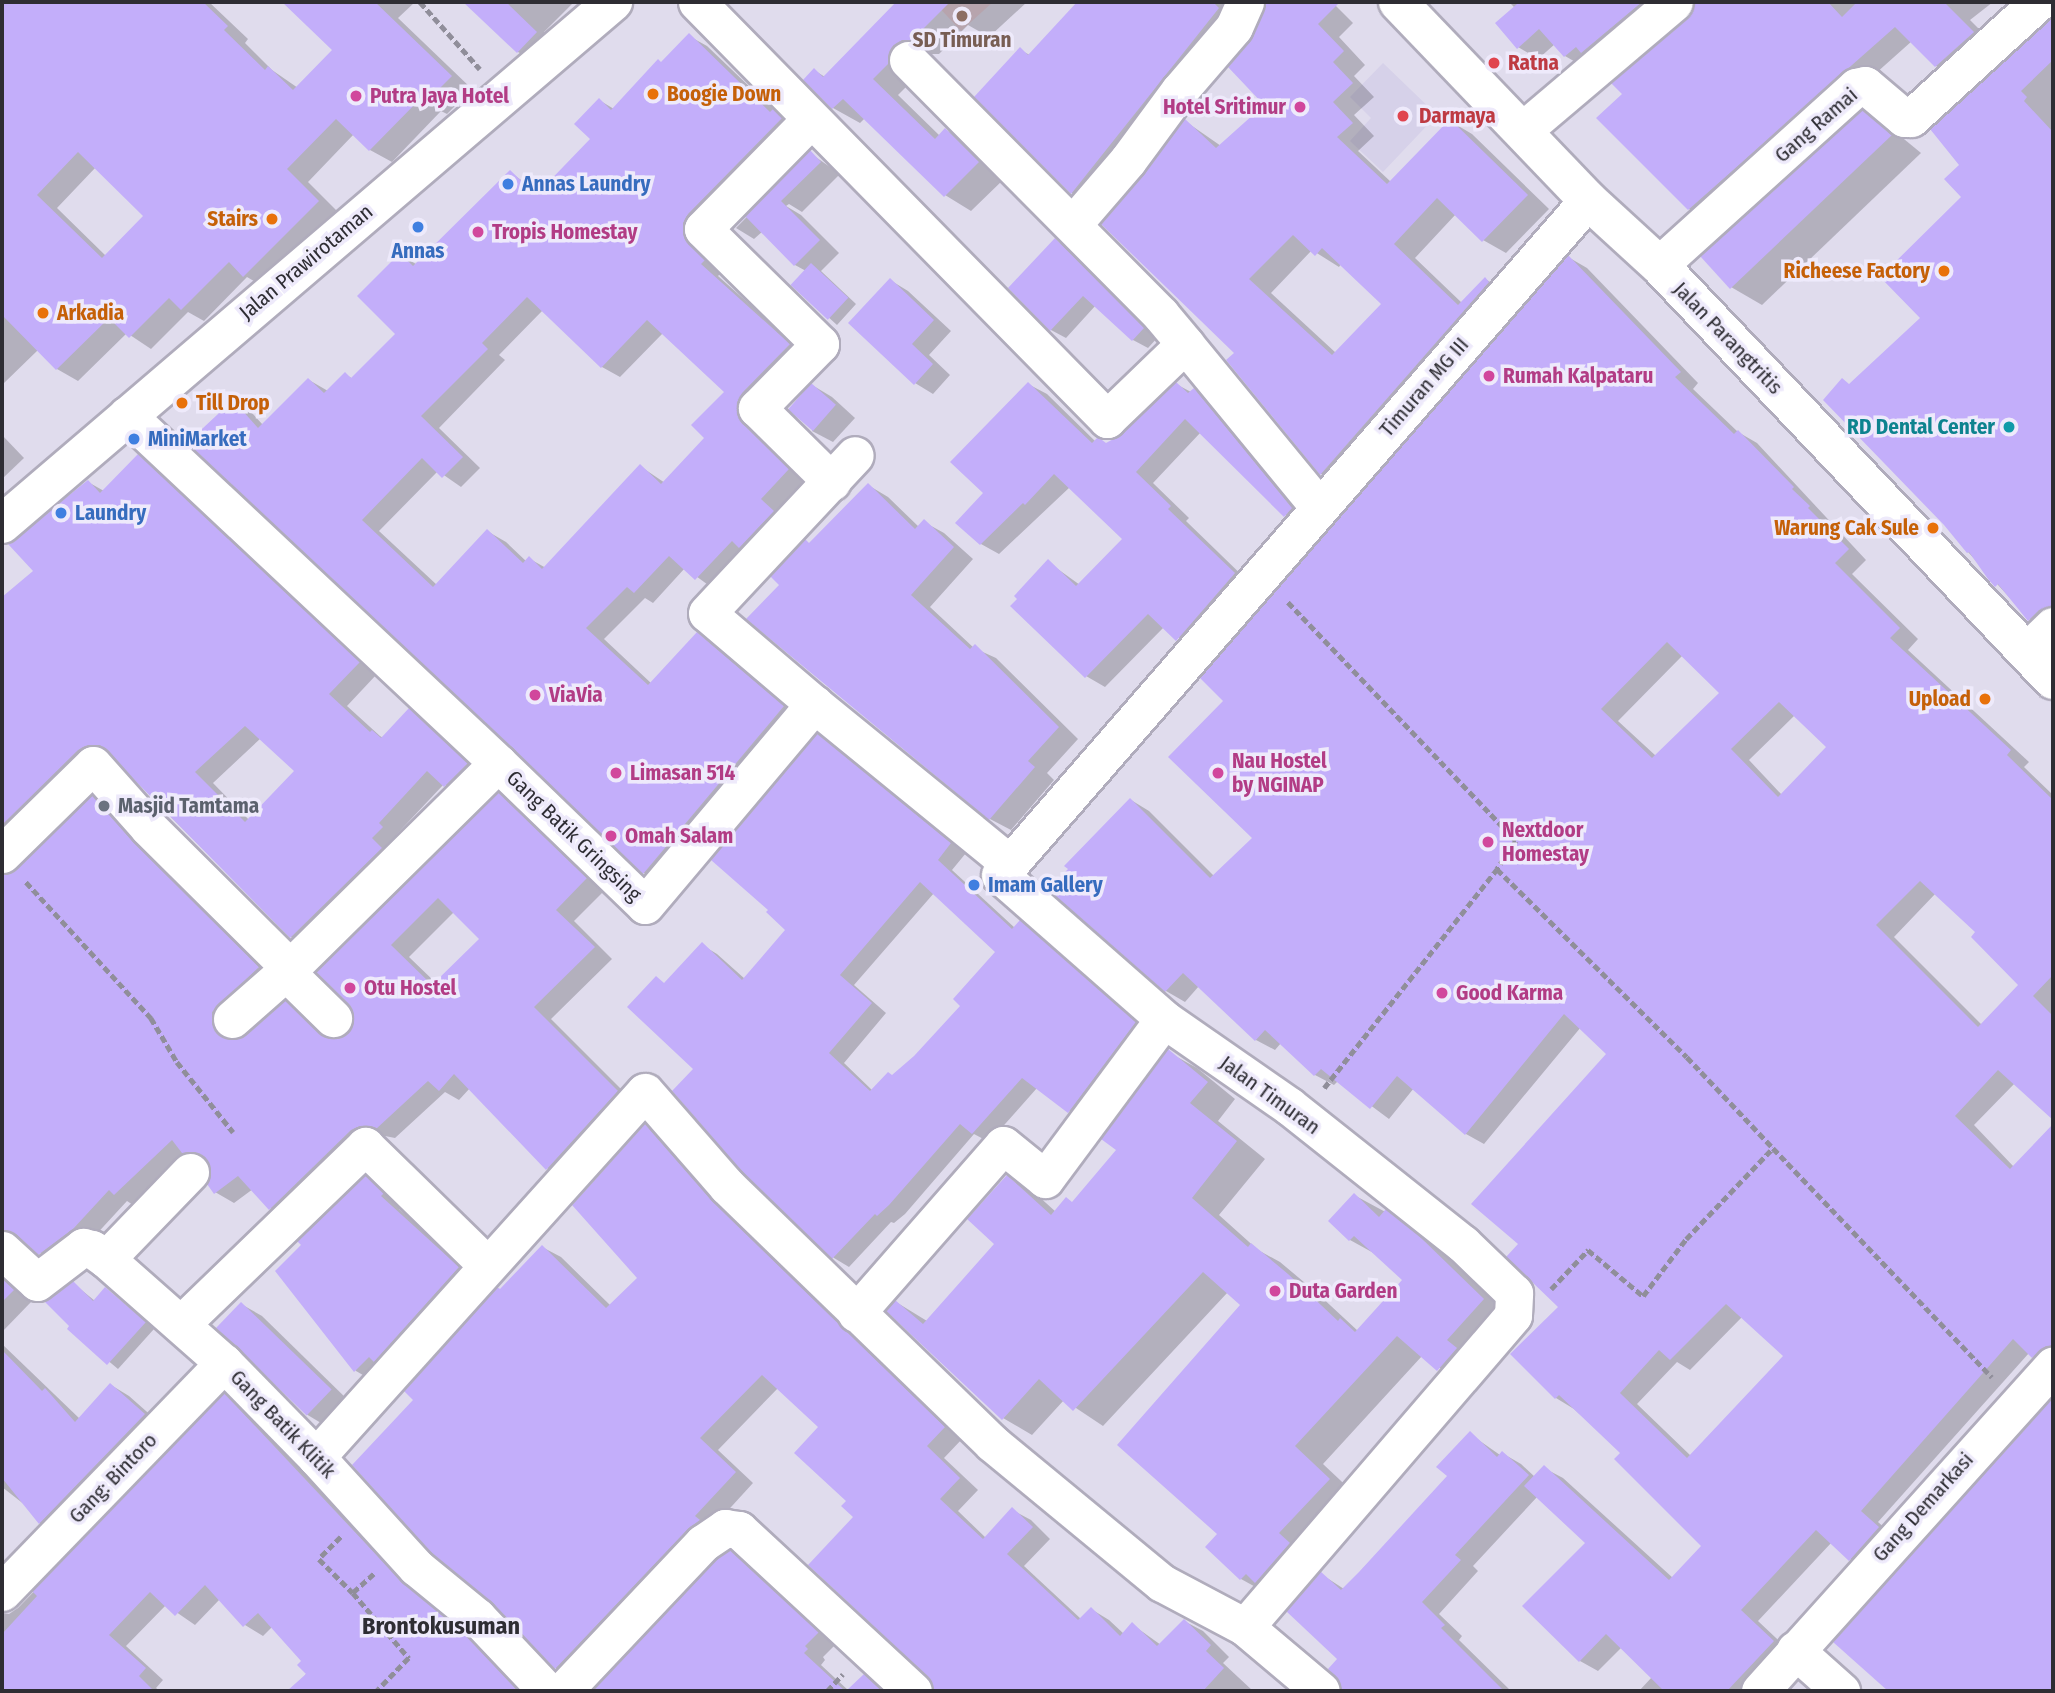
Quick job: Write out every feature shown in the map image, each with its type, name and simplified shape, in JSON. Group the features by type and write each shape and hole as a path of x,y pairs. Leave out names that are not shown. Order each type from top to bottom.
{"main road":[{"name":"Jalan Prawirotaman","path":"2,524 613,2"},
{"name":"Jalan Parangtritis","path":"1398,2 1588,200 1659,265 2040,639 2053,680"}],"street":[{"path":"697,2 1107,419 1185,344"},
{"path":"1073,224 1128,160 1178,91 1234,27 1245,2"},
{"path":"1522,131 1674,2"},
{"name":"Gang Ramai","path":"1659,265 1856,87 1865,85 1904,118 1911,118 2038,2"},
{"path":"908,60 1161,315 1319,507"},
{"path":"811,119 703,229 820,344 757,408 844,468 708,612 814,704 1009,863 1261,574"},
{"name":"Timuran MG III","path":"1261,574 1588,200"},
{"name":"Gang Batik Gringsing","path":"127,415 498,763 645,905 814,704"},
{"path":"232,1018 288,970 498,763"},
{"path":"11,865 93,765 148,827 333,1018"},
{"name":"Jalan Timuran","path":"1009,863 1000,875 1164,1019 1302,1116 1463,1244 1514,1293"},
{"path":"856,1313 1003,1145 1045,1179 1164,1019"},
{"path":"316,1457 645,1092 727,1186 992,1443 1162,1583 1245,1627 1321,1691"},
{"path":"182,1323 365,1146 487,1265"},
{"path":"106,1259 190,1172"},
{"name":"Gang Batik Klitik","path":"2,1250 37,1282 83,1247 92,1249 106,1259 182,1323 224,1363 316,1457 400,1549 477,1617 547,1691"},
{"path":"1245,1627 1513,1315 1514,1293"},
{"name":"Gang: Bintoro","path":"2,1592 224,1363"},
{"name":"Gang Demarkasi","path":"1760,1691 2053,1366"},
{"path":"563,1691 703,1544 725,1528 739,1530 913,1691"},
{"path":"1795,1650 1841,1691"}],"path":[{"path":"420,2 504,95"},
{"path":"1261,574 1516,841 1497,869 1302,1116"},
{"path":"11,865 151,1018 177,1062 233,1132"},
{"path":"1497,869 1687,1057 2017,1403"},
{"path":"1514,1293 1546,1294 1588,1250 1643,1296 1686,1239 1773,1148"},
{"path":"366,1511 319,1559 353,1593 409,1658 377,1691"},
{"path":"353,1593 400,1549"}],"shaded area":[{"name":"SD Timuran","path":"934,2 993,2 961,31"},
{"name":"Darmaya","path":"1383,63 1437,115 1383,172 1350,141 1371,118 1350,97"}],"building":[{"path":"2,2 203,2 228,26 224,30 265,70 268,66 293,90 332,50 282,2 375,2 452,76 425,103 420,99 369,151 336,119 287,169 319,201 243,277 229,262 181,310 169,298 129,338 109,318 56,370 2,315","holes":["78,152 143,216 102,258 37,195"]},
{"path":"463,2 506,2 537,32 517,53"},
{"path":"896,2 950,2 912,40 902,40 893,46 888,64 873,79 935,139 945,128 979,162 944,197 843,99 832,109 803,80 814,68 823,77"},
{"path":"1077,2 1213,2 1219,8 1071,194 974,97 1020,47 1028,55"},
{"path":"1266,2 1340,2 1318,24 1344,51 1333,62 1353,83 1333,102 1353,123 1337,137 1387,184 1450,119 1528,195 1482,242 1437,198 1394,244 1458,305 1485,277 1489,282 1320,475 1226,360 1234,353 1101,224 1144,174 1185,119 1216,148 1264,105 1228,67 1253,36","holes":["1293,235 1315,256 1322,248 1381,304 1332,355 1249,279"]},
{"path":"1515,2 1642,2 1581,53 1576,47 1564,57 1539,29 1517,49 1495,23 1517,4"},
{"path":"1694,2 1828,2 1842,17 1857,2 1944,2 1974,32 1935,67 1895,27 1688,210 1596,118 1622,94 1611,83 1688,18"},
{"path":"2053,16 2053,60 2021,91 2027,97 2024,101 2053,132 2053,606 2039,610 2028,621 1998,584 1995,587 1988,579 1969,552 1967,553 1944,525 1823,400 1842,378 1849,384 1920,318 1880,277 1961,197 1944,179 1959,165 1930,129"},
{"path":"689,33 770,112 773,109 782,118 688,214 683,223 683,234 705,260 701,264 790,344 742,393 737,403 737,414 742,422 789,469 761,499 774,511 739,548 732,541 695,580 669,556 634,593 627,587 586,628 648,685 697,632 784,706 643,874 187,443 233,400 258,428 308,378 324,393 345,372 351,378 395,334 357,296 400,253 413,266 510,170 536,195 590,139 574,124 599,98 611,110 658,59 661,62","holes":["527,297 601,368 647,320 724,392 691,425 704,438 661,484 640,464 542,569 529,556 523,563 487,529 433,587 362,520 422,458 442,478 463,457 421,416 488,349 482,343"]},
{"path":"1862,110 1892,135 1730,289 1700,256"},
{"path":"810,150 821,162 781,201 820,240 794,266 746,217 733,229"},
{"path":"1055,238 1144,328 1132,341 1083,296 1050,331 1008,288"},
{"path":"1568,255 1681,372 1675,377 1734,434 1738,430 1794,487 1792,489 1810,506 1808,508 1849,549 1835,563 1900,628 1890,638 2011,750 2007,755 2053,800 2053,975 2033,996 2053,1016 2053,1120 1998,1070 1955,1116 2010,1169 2053,1124 2053,1346 2046,1346 2032,1358 2013,1339 1861,1511 1879,1527 1849,1561 1816,1530 1741,1610 1774,1641 1727,1691 1664,1691 1606,1634 1579,1662 1522,1606 1585,1543 1524,1486 1544,1465 1669,1580 1701,1546 1614,1459 1620,1453 1559,1395 1555,1399 1510,1354 1558,1307 1506,1257 1518,1244 1471,1204 1606,1054 1564,1014 1465,1135 1397,1076 1370,1109 1321,1069 1314,1076 1265,1030 1255,1041 1183,973 1165,992 1048,890 1068,869 1064,866 1130,798 1210,878 1252,838 1168,757 1223,701 1200,678","holes":["1667,642 1719,693 1652,758 1601,709","1779,702 1826,747 1778,797 1731,749","1920,881 1975,932 1971,937 2018,985 1978,1027 1876,925","1726,1304 1783,1356 1687,1458 1620,1393 1659,1350 1670,1360"]},
{"path":"811,263 848,298 828,320 791,285"},
{"path":"890,278 934,320 912,344 933,364 914,385 848,323"},
{"path":"1028,382 1092,443 1098,437 1106,443 1121,435 1176,382 1188,393 1194,388 1292,508 1284,517 1185,419 1136,472 1171,506 1168,509 1235,573 1176,641 1148,614 1085,678 1010,606 1017,599 1014,596 1048,559 1076,586 1122,539 1054,474 1025,505 1023,503 980,545 955,523 983,493 950,462"},
{"path":"811,383 836,405 813,431 788,409"},
{"path":"138,454 360,662 329,694 370,732 372,730 381,738 409,708 468,763 444,787 427,771 379,823 383,827 372,838 382,848 290,938 100,745 89,745 78,750 2,825 2,597 33,571 8,544 88,480 100,493","holes":["245,726 294,771 245,822 195,772"]},
{"path":"868,483 915,529 924,519 954,547 911,595 970,649 975,644 1059,727 1028,761 1035,767 989,820 746,619 779,585 770,576 805,539 809,543"},
{"path":"817,733 951,843 938,860 1012,929 1020,920 1136,1022 1068,1113 1022,1078 972,1134 960,1124 889,1205 877,1216 875,1214 832,1259 742,1172 672,1091 693,1069 627,1007 656,976 664,983 702,942 742,980 785,930 766,912 768,910 711,860","holes":["920,882 995,952 953,999 960,1006 914,1056 892,1075 888,1072 870,1091 829,1053 872,1003 840,975"]},
{"path":"498,792 587,878 556,910 595,947 534,1007 618,1091 546,1170 454,1074 439,1091 428,1081 376,1129 360,1126 351,1130 269,1210 238,1176 214,1194 207,1184 210,1167 205,1157 194,1152 182,1153 172,1140 114,1195 109,1190 73,1229 38,1255 16,1234 2,1230 2,874 17,869 92,795 133,842 259,967 212,1012 212,1024 217,1033 226,1039 237,1039 285,1000 319,1033 328,1038 338,1038 348,1032 353,1023 353,1012 316,972","holes":["438,898 479,939 432,985 391,945"]},
{"path":"1168,1049 1208,1082 1190,1103 1237,1141 1192,1198 1248,1247 1251,1243 1288,1274 1338,1321 1340,1318 1355,1332 1402,1280 1354,1236 1349,1241 1328,1221 1354,1193 1379,1217 1386,1209 1418,1235 1484,1299 1447,1340 1457,1348 1437,1371 1397,1336 1295,1446 1330,1479 1279,1533 1290,1543 1255,1583 1246,1574 1240,1580 1205,1547 1217,1534 1117,1445 1240,1305 1203,1272 1073,1411 1039,1379 1002,1420 886,1311 895,1300 923,1324 994,1244 967,1219 1007,1175 1051,1215 1066,1197 1072,1202 1116,1150 1101,1139"},
{"path":"645,1124 712,1201 945,1427 927,1446 960,1478 940,1499 983,1539 1012,1507 1033,1527 1007,1554 1078,1620 1091,1607 1120,1636 1132,1622 1157,1646 1184,1619 1211,1645 1206,1651 1224,1668 1203,1691 933,1691 927,1676 808,1565 853,1517 841,1506 846,1501 794,1453 818,1427 762,1375 700,1438 736,1472 695,1516 700,1520 688,1529 555,1669 492,1603 430,1552 352,1465 413,1400 404,1391 497,1287 500,1289 542,1245 606,1308 637,1278 572,1205"},
{"path":"365,1175 384,1193 381,1196 459,1267 374,1362 369,1357 354,1372 275,1271 301,1245 297,1241"},
{"path":"2,1278 14,1290 2,1302"},
{"path":"73,1281 93,1301 105,1287 146,1322 107,1365 67,1329 69,1326 44,1301"},
{"path":"241,1302 332,1390 307,1415 216,1328"},
{"path":"2,1350 42,1391 45,1388 75,1422 110,1383 145,1414 39,1524 2,1478"},
{"path":"224,1393 401,1581 463,1632 518,1691 287,1691 306,1674 297,1665 301,1661 258,1613 243,1627 205,1585 175,1616 150,1592 109,1635 146,1668 139,1676 154,1691 2,1691 2,1634 37,1596 32,1591"},
{"path":"2053,1397 2053,1691 1888,1691 1833,1642"},
{"path":"1470,1431 1497,1457 1502,1451 1529,1475 1455,1555 1461,1560 1422,1602 1445,1625 1441,1628 1504,1691 1341,1691 1340,1683 1328,1669 1337,1659 1286,1611 1320,1571 1341,1590 1447,1476 1436,1467"},
{"path":"730,1550 819,1632 805,1646 808,1649 804,1653 845,1691 592,1691 717,1559"},
{"path":"864,1674 882,1691 846,1691"}],"place":[{"name":"SD Timuran","path":"962,16"},
{"name":"Ratna","path":"1494,63"},
{"name":"Boogie Down","path":"653,94"},
{"name":"Putra Jaya Hotel","path":"356,96"},
{"name":"Hotel Sritimur","path":"1300,107"},
{"name":"Darmaya","path":"1403,116"},
{"name":"Annas Laundry","path":"508,184"},
{"name":"Stairs","path":"272,219"},
{"name":"Annas","path":"418,227"},
{"name":"Tropis Homestay","path":"478,232"},
{"name":"Richeese Factory","path":"1944,271"},
{"name":"Arkadia","path":"43,313"},
{"name":"Rumah Kalpataru","path":"1489,376"},
{"name":"Till Drop","path":"182,403"},
{"name":"RD Dental Center","path":"2009,427"},
{"name":"MiniMarket","path":"134,439"},
{"name":"Laundry","path":"61,513"},
{"name":"Warung Cak Sule","path":"1933,528"},
{"name":"ViaVia","path":"535,695"},
{"name":"Upload","path":"1985,699"},
{"name":"Limasan 514","path":"616,773"},
{"name":"Nau Hostel by NGINAP","path":"1218,773"},
{"name":"Masjid Tamtama","path":"104,806"},
{"name":"Omah Salam","path":"611,836"},
{"name":"Nextdoor Homestay","path":"1488,842"},
{"name":"Imam Gallery","path":"974,885"},
{"name":"Otu Hostel","path":"350,988"},
{"name":"Good Karma","path":"1442,993"},
{"name":"Duta Garden","path":"1275,1291"}],"district":[{"name":"Brontokusuman","path":"441,1627"}]}
